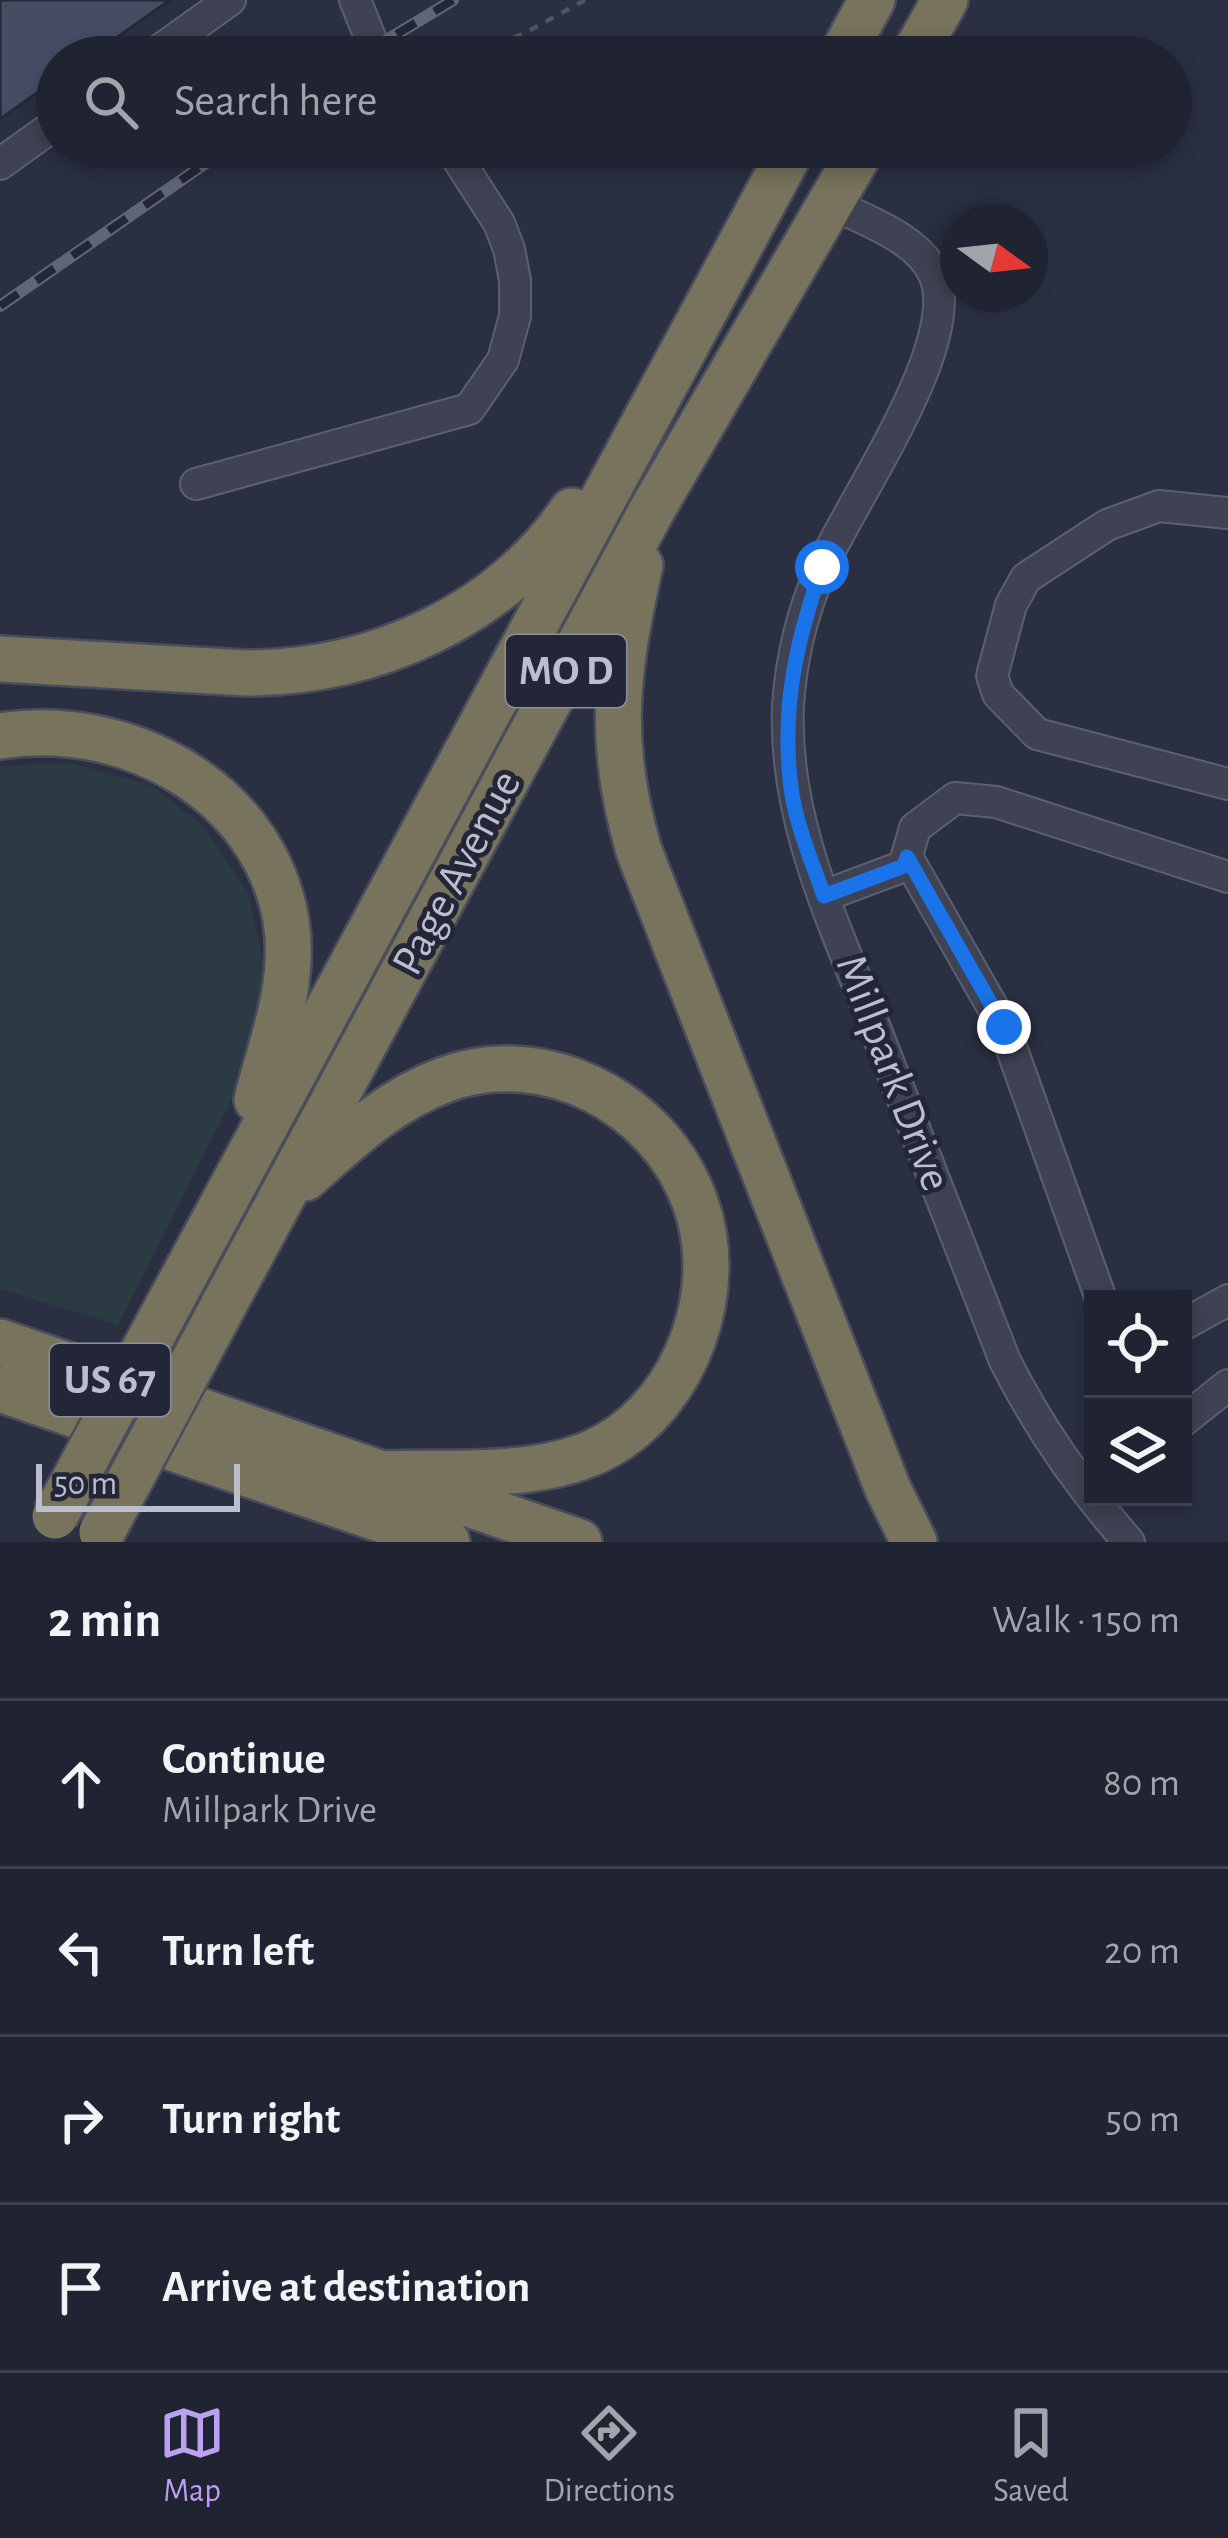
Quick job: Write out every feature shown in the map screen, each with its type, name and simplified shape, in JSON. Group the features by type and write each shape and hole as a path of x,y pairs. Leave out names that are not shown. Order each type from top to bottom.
{"highway":[{"path":"852,36 872,0"},
{"path":"925,36 945,0"},
{"name":"Page Avenue","path":"48,1529 782,168"},
{"name":"Page Avenue","path":"100,1537 653,508 850,168"},
{"path":"0,659 279,673 343,663 412,640 481,602 538,557 680,355"},
{"path":"653,508 618,674 618,757 627,809 639,851 807,1285 888,1489 914,1542"},
{"path":"0,736 41,730 111,740 147,751 177,767 227,808 267,865 286,924 286,988 237,1178"},
{"path":"280,1201 378,1112 447,1079 482,1069 512,1068 574,1080 605,1094 657,1139 694,1200 706,1268 696,1328 686,1359 669,1388 629,1432 580,1458 544,1468 382,1474"},
{"name":"US 67","path":"0,1342 579,1542"},
{"name":"US 67","path":"0,1389 447,1542"},
{"path":"310,1495 355,1542"}],"street":[{"path":"179,36 230,0"},
{"path":"355,0 370,36"},
{"path":"0,164 36,138"},
{"path":"196,484 469,409 502,360 515,316 509,249 499,223 464,168"},
{"name":"Millpark Drive","path":"831,203 911,245 934,274 941,310 932,355 822,567 798,638 788,706 791,790 824,896 1006,1360 1037,1424 1084,1486"},
{"path":"1228,513 1160,506 1107,525 1026,578 1012,605 992,676 998,694 1036,734 1228,784"},
{"path":"824,896 904,866 915,828 955,798 996,802 1228,877"},
{"path":"907,857 1004,1027 1098,1290"},
{"path":"1192,1320 1228,1300"},
{"path":"1192,1414 1228,1385"},
{"name":"Millpark Drive","path":"1100,1506 1129,1542"}],"path":[{"path":"517,36 585,0"}],"shaded area":[{"path":"72,763 153,786 204,827 248,892 263,961 259,1033 237,1089 118,1325 0,1289 0,766"}],"building":[{"path":"0,0 170,0 119,36 36,36 36,94 0,119"}],"railway":[{"path":"394,36 453,0"},
{"path":"0,306 199,168"}],"route":[{"path":"822,567 798,638 788,706 791,790 824,896 904,866 907,857 1004,1027"}]}
